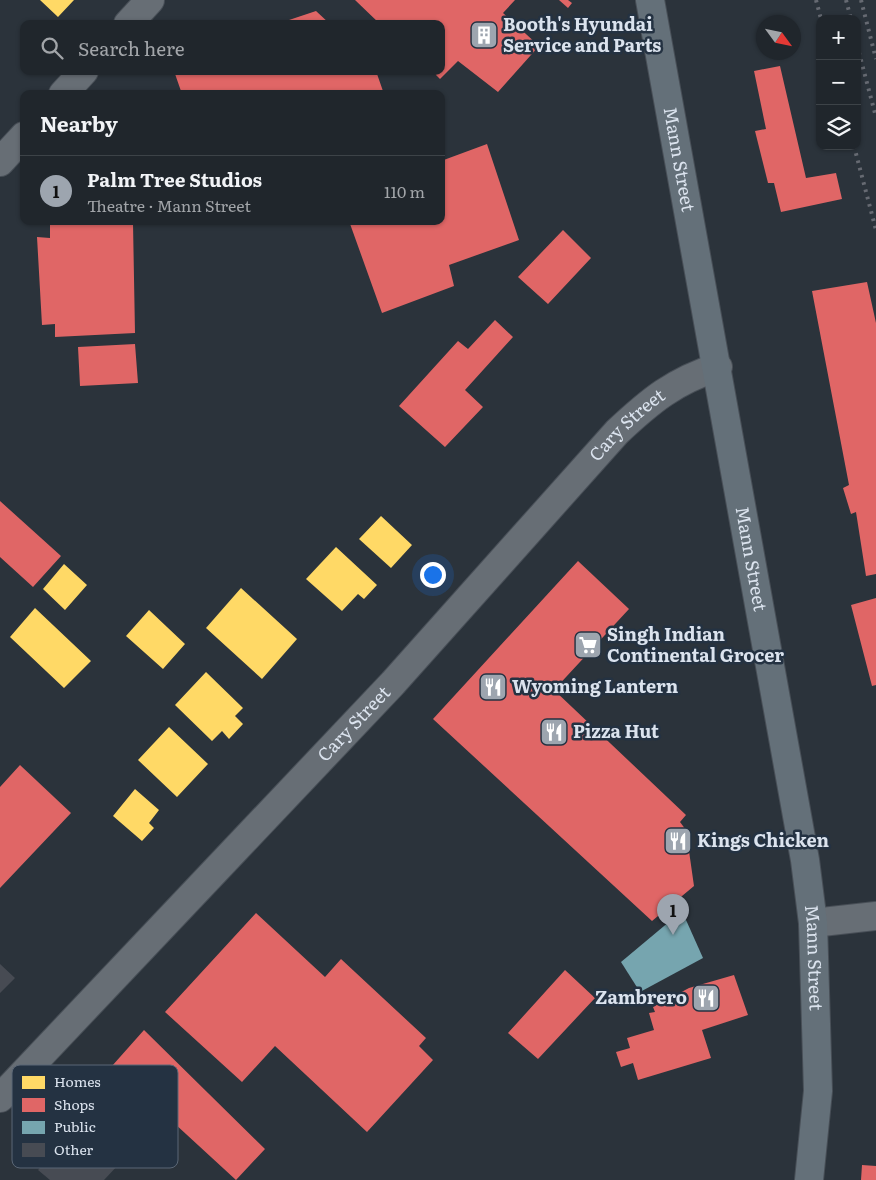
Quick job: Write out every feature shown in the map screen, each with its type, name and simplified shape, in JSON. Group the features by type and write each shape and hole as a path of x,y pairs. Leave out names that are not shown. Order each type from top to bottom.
{"main road":[{"name":"Mann Street","path":"650,0 718,367 805,860 813,924 818,1091 809,1180"}],"street":[{"path":"132,20 150,0"},
{"path":"67,90 81,75"},
{"path":"0,162 20,140"},
{"name":"Cary Street","path":"31,1065 393,683 617,432 653,398 669,387 694,374 718,367"},
{"path":"813,924 876,916"},
{"name":"Cary Street","path":"0,1098 12,1085"}],"building: Homes":[{"path":"40,0 74,0 58,17"},
{"path":"381,516 412,545 391,568 359,539"},
{"path":"336,547 377,585 364,599 358,594 342,611 306,579"},
{"path":"64,564 87,585 65,610 43,589"},
{"path":"241,588 297,639 262,679 206,628"},
{"path":"35,608 91,661 64,688 10,637"},
{"path":"149,610 185,644 163,669 126,636"},
{"path":"206,672 243,708 235,716 243,724 229,739 222,731 212,741 175,705"},
{"path":"169,727 208,764 177,797 138,760"},
{"path":"135,789 159,810 149,823 154,828 142,841 113,816"}],"building: Shops":[{"name":"Booth's Hyundai Service and Parts","path":"355,0 515,0 503,13 539,46 498,92 458,61 445,74 445,20 376,20"},
{"name":"Booth's Hyundai Service and Parts","path":"559,0 568,0 572,3 568,8"},
{"path":"316,11 326,20 289,20"},
{"path":"780,66 806,178 836,173 842,199 781,212 774,183 768,183 755,131 766,129 754,71"},
{"path":"175,75 377,75 383,90 181,90"},
{"name":"Booth's Hyundai Service and Parts","path":"436,75 444,75 440,79"},
{"path":"487,144 519,240 449,265 454,286 382,313 350,225 445,225 445,160"},
{"path":"50,225 133,225 135,333 55,337 55,324 42,325 37,237 50,238"},
{"path":"563,230 591,258 548,304 518,277"},
{"path":"867,282 876,323 876,574 866,576 856,512 851,514 843,488 849,485 812,291"},
{"path":"495,320 513,337 465,390 483,407 445,447 399,406 458,341 468,349"},
{"path":"135,344 138,383 80,386 78,347"},
{"path":"0,501 61,556 33,587 0,557"},
{"path":"578,561 629,609 554,690 686,815 680,822 686,830 694,886 652,921 433,719"},
{"path":"876,598 876,685 872,686 851,605"},
{"path":"20,765 71,813 0,888 0,787"},
{"path":"256,913 325,977 341,959 426,1038 419,1046 433,1060 367,1132 275,1046 242,1082 165,1012"},
{"path":"565,970 595,998 538,1059 508,1033"},
{"path":"734,975 748,1015 702,1030 711,1058 638,1080 633,1063 621,1067 616,1052 630,1048 627,1038 654,1030 649,1013 655,1012 653,1007 689,988"},
{"path":"144,1030 265,1149 236,1180 178,1127 178,1065 113,1065"},
{"path":"862,1165 876,1166 876,1180 861,1180"}],"building: Public":[{"path":"682,911 703,958 640,992 621,962"}],"building: Other":[{"path":"0,964 15,978 0,993"},
{"path":"40,1168 115,1168 104,1180 50,1180 38,1170"}],"railway":[{"path":"816,0 820,15"},
{"path":"846,0 850,15"},
{"path":"861,0 876,59"},
{"path":"861,60 876,117"},
{"path":"855,150 876,230"}],"place":[{"name":"Booth's Hyundai Service and Parts","path":"484,35"},
{"name":"Singh Indian Continental Grocer","path":"588,645"},
{"name":"Wyoming Lantern","path":"493,687"},
{"name":"Pizza Hut","path":"554,732"},
{"name":"Kings Chicken","path":"678,841"},
{"name":"Palm Tree Studios","path":"673,935"},
{"name":"Zambrero","path":"706,998"}]}
